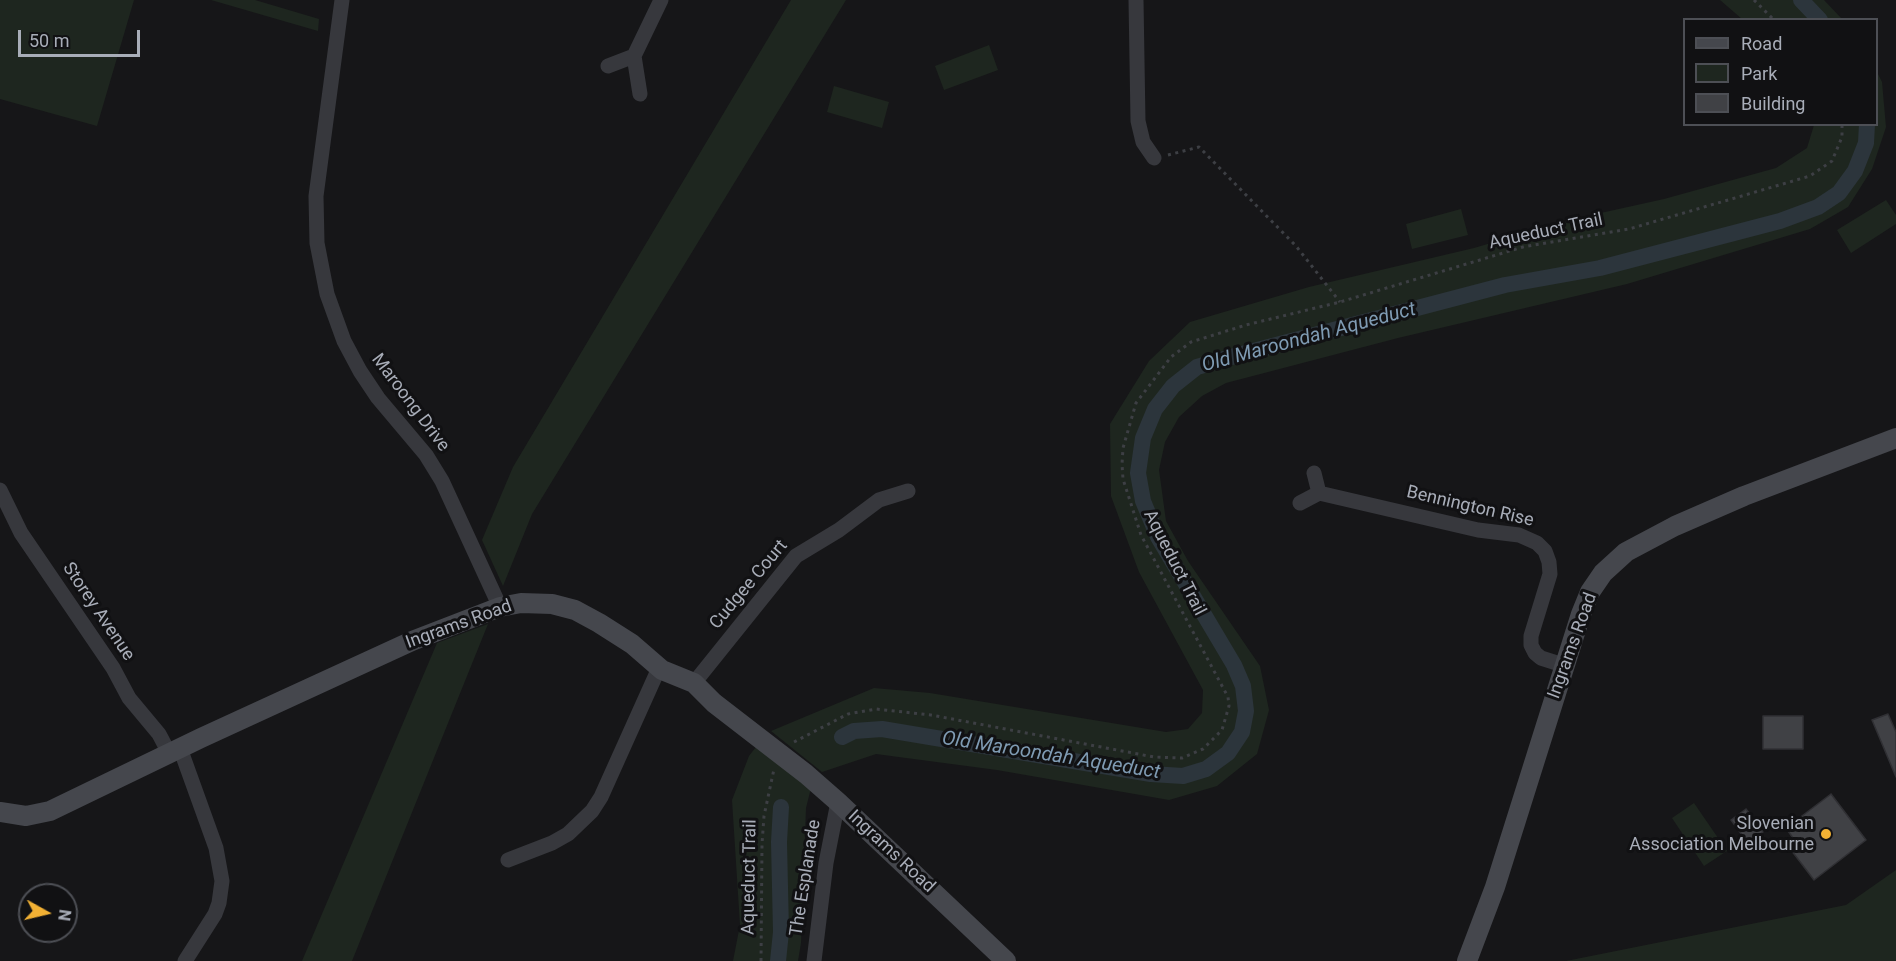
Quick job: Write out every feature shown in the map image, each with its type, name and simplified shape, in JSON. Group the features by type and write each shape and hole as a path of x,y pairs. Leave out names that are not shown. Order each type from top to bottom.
{"street":[{"name":"Maroong Drive","path":"342,0 316,196 317,243 327,294 344,341 360,371 378,398 421,448 442,480 500,607"},
{"path":"640,94 634,56 661,0"},
{"path":"1136,0 1138,121 1143,142 1154,158"},
{"path":"608,66 634,56"},
{"name":"Ingrams Road","path":"1467,961 1496,887 1563,665 1581,614 1590,592 1610,565 1626,552 1665,531 1716,508 1896,438"},
{"path":"1300,503 1319,493 1314,473"},
{"name":"Storey Avenue","path":"0,490 21,534 113,668 129,698 174,750 216,848 222,881 219,903 215,914 184,961"},
{"name":"Cudgee Court","path":"694,683 795,556 839,530 879,500 908,491"},
{"name":"Bennington Rise","path":"1319,493 1478,530 1519,535 1537,543 1545,551 1550,574 1531,636 1531,645 1534,653 1563,665"},
{"name":"Ingrams Road","path":"0,812 26,816 51,811 174,750 372,658 500,607 531,602 552,604 574,610 622,637 659,668 694,683 714,703 838,802 1006,961"},
{"path":"508,860 552,843 568,834 592,811 602,797 659,668"},
{"name":"The Esplanade","path":"814,961 826,863 838,802"}],"path":[{"path":"1754,0 1772,18"},
{"name":"Aqueduct Trail","path":"761,961 763,825 778,752 848,714 876,709 931,715 1154,757 1182,758 1193,755 1208,745 1222,730 1229,706 1228,697 1141,535 1133,515 1124,479 1123,448 1131,417 1143,393 1171,357 1191,342 1246,325 1340,302 1523,247 1629,230 1810,176 1832,161 1842,137 1842,126"},
{"path":"1154,158 1199,147 1296,246 1340,302"}],"green space":[{"path":"0,0 134,0 97,126 0,99"},
{"path":"211,0 255,0 319,19 318,31"},
{"path":"791,0 846,0 532,514 503,586 482,540 513,467"},
{"path":"1720,0 1824,0 1841,18 1741,18"},
{"path":"989,45 998,70 944,90 935,66"},
{"path":"1878,74 1882,82 1886,127 1872,169 1848,207 1810,229 1627,284 1398,338 1226,383 1202,396 1179,417 1165,442 1159,470 1166,521 1188,561 1260,666 1269,710 1257,754 1217,786 1169,800 997,770 876,754 822,772 771,731 874,688 930,693 1166,732 1188,729 1202,713 1203,690 1139,572 1111,496 1110,424 1149,361 1190,322 1309,287 1474,248 1569,220 1664,199 1776,168 1807,148 1814,126 1878,126"},
{"path":"834,86 889,102 882,128 827,112"},
{"path":"1886,200 1896,215 1896,224 1851,253 1837,230"},
{"path":"1461,209 1468,235 1412,249 1406,224"},
{"path":"488,624 352,961 302,961 437,643"},
{"path":"756,747 811,788 806,808 801,943 798,961 733,961 740,925 732,800 749,756"},
{"path":"1694,803 1727,851 1704,866 1672,818"},
{"path":"1896,870 1896,961 1566,961 1846,905"}],"building":[{"path":"1888,714 1896,732 1896,777 1872,720"},
{"path":"1763,716 1803,716 1803,749 1763,749"},
{"name":"Slovenian Association Melbourne","path":"1831,794 1866,840 1814,880 1788,846 1795,841 1786,828"},
{"path":"1746,809 1763,832 1748,843 1731,820"}],"waterway":[{"name":"Old Maroondah Aqueduct","path":"1801,0 1818,18"},
{"name":"Old Maroondah Aqueduct","path":"842,737 854,731 882,729 1151,774 1183,776 1206,769 1228,753 1242,732 1246,711 1243,686 1234,665 1158,537 1143,501 1138,473 1143,438 1155,409 1173,386 1197,367 1238,355 1505,285 1600,268 1780,221 1818,207 1839,193 1855,171 1866,143 1867,126"},
{"name":"Old Maroondah Aqueduct","path":"778,961 781,932 779,842 781,807"}],"place":[{"name":"Slovenian Association Melbourne","path":"1826,834"}]}
